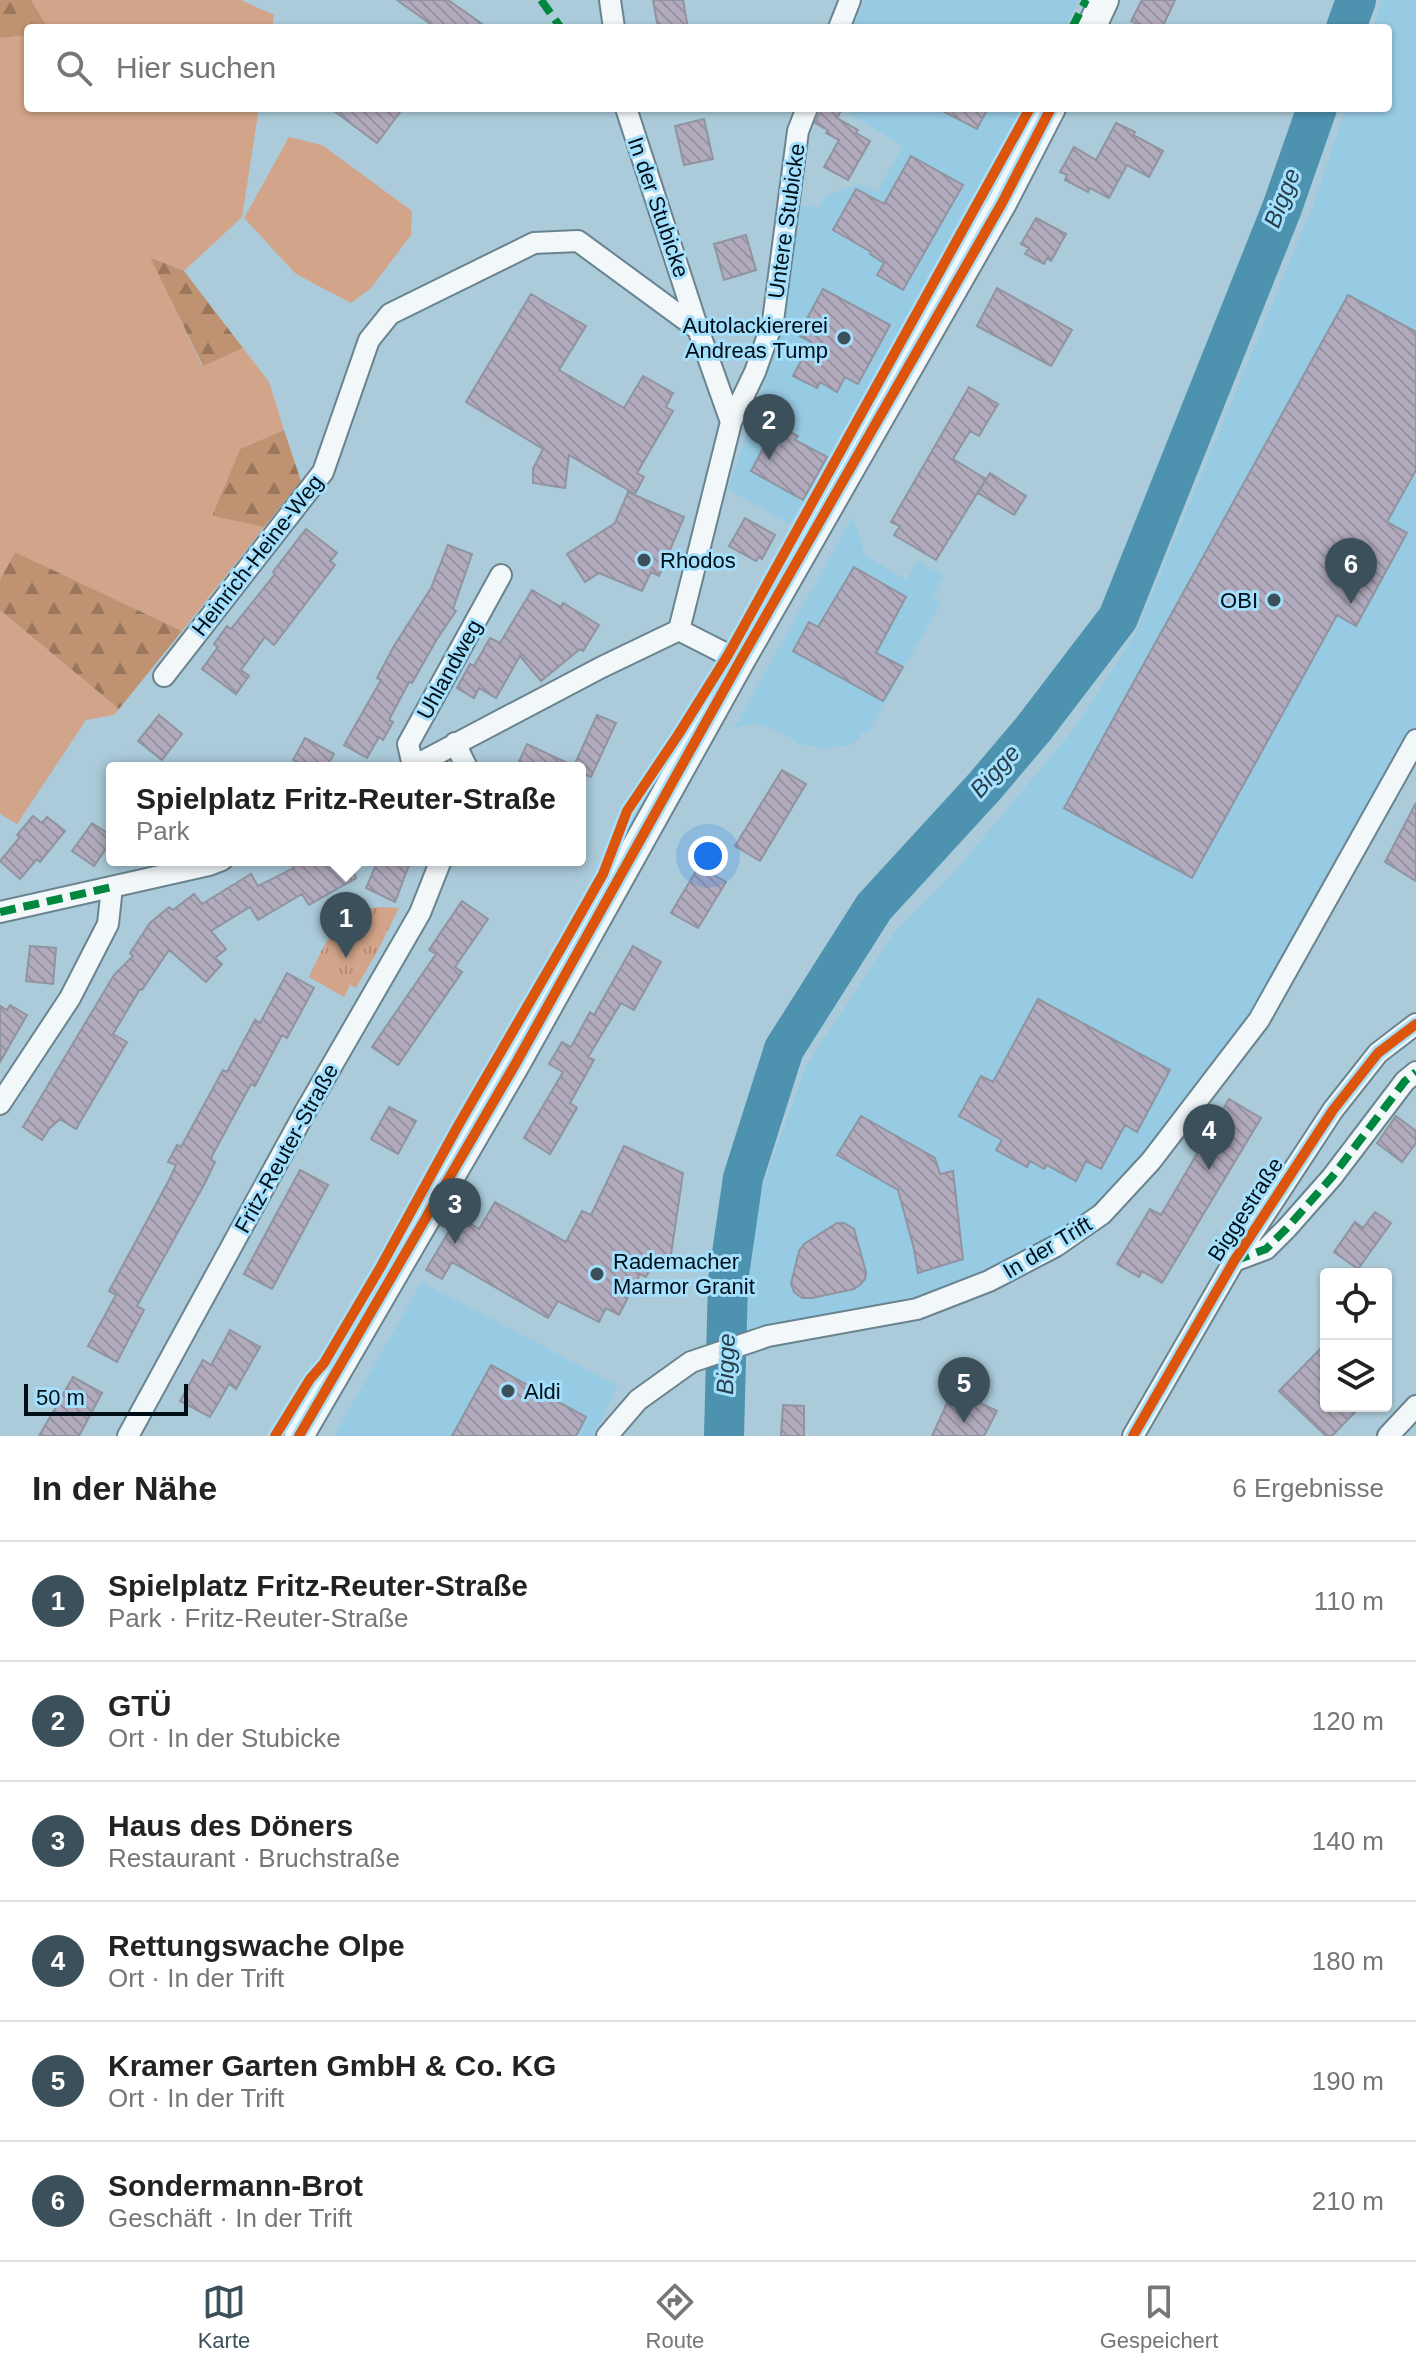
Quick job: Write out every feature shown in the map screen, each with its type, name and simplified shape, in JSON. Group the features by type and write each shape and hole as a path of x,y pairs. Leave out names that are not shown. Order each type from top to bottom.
{"main road":[{"path":"1093,24 1104,0"},
{"path":"299,1436 523,1050 740,661 1002,203 1049,112"}],"street":[{"path":"610,0 613,24"},
{"path":"841,24 850,0"},
{"name":"In der Stubicke","path":"627,112 731,422"},
{"name":"Untere Stubicke","path":"731,422 755,372 773,321 798,131 805,112"},
{"name":"Heinrich-Heine-Weg","path":"164,676 323,472 369,340 390,314 534,243 578,241 698,329"},
{"path":"420,762 679,630 731,422"},
{"name":"Uhlandweg","path":"410,762 408,744 501,575"},
{"path":"679,630 740,661"},
{"name":"In der Trift","path":"607,1436 638,1400 691,1362 768,1336 917,1309 989,1281 1056,1246 1102,1214 1151,1161 1259,1020 1416,740"},
{"path":"455,743 464,762"},
{"path":"0,912 205,866"},
{"name":"Fritz-Reuter-Straße","path":"128,1436 305,1112 420,913 439,866"},
{"path":"0,1104 76,986 108,924 112,887"},
{"name":"Biggestraße","path":"1133,1436 1234,1261 1342,1099 1378,1053 1416,1024"},
{"name":"Biggestraße","path":"1234,1261 1266,1249 1287,1228 1332,1177 1405,1081 1416,1072"},
{"path":"1388,1436 1416,1406"}],"shaded area":[{"path":"865,0 1079,0 1067,24 854,24"},
{"path":"1382,0 1416,0 1416,740 1259,1020 1102,1214 917,1309 744,1334 758,1199 806,1066 896,930 952,875 1074,729 1136,633 1314,203 1345,112 1392,112 1392,24 1374,24"},
{"path":"847,112 1022,112 790,524 728,489 774,355 789,269 795,208 804,205 818,208 827,195 859,184 877,192 903,146"},
{"path":"853,516 865,555 906,580 918,561 944,576 933,595 941,602 868,733 862,732 850,745 827,749 799,744 783,733 755,723 734,728"},
{"path":"422,1282 618,1386 593,1436 334,1436"}],"green space":[{"path":"0,0 31,0 46,24 24,24 24,35 0,38"},
{"path":"31,0 241,0 274,15 273,24 46,24"},
{"path":"24,35 24,112 258,112 242,217 184,271 151,257 202,366 243,348 269,382 284,430 240,449 212,516 264,527 182,631 15,552 0,580 0,38"},
{"path":"289,137 322,145 412,211 411,235 371,288 351,303 296,274 244,218"},
{"path":"150,257 184,271 243,348 203,366"},
{"path":"284,430 301,481 264,527 212,516 240,449"},
{"path":"15,552 182,631 119,709 0,610 0,580"},
{"path":"0,610 119,709 114,715 86,720 17,824 0,814"},
{"path":"399,908 356,988 350,985 344,997 309,977 340,923 357,911"}],"building":[{"path":"397,0 448,0 482,24 430,24"},
{"path":"653,0 683,0 687,24 657,24"},
{"path":"1142,0 1175,0 1164,24 1137,24 1131,21"},
{"path":"335,112 400,112 377,143"},
{"path":"820,112 841,112 837,118 870,141 848,180 824,167 839,140 815,123"},
{"path":"945,112 986,112 977,129"},
{"path":"704,119 713,159 684,165 675,126"},
{"path":"1116,123 1163,151 1149,177 1127,165 1109,198 1065,180 1067,175 1060,172 1074,147 1096,160"},
{"path":"911,156 963,185 903,290 877,275 884,263 833,230 856,189 884,204"},
{"path":"1036,218 1066,234 1051,261 1047,258 1044,264 1025,254 1029,248 1021,244"},
{"path":"746,235 756,270 724,280 714,244"},
{"path":"997,288 1072,330 1051,366 977,326"},
{"name":"Autolackiererei Andreas Tump","path":"823,289 890,325 858,384 845,377 837,392 820,382 817,388 793,376 811,342 798,335"},
{"path":"531,294 586,326 559,370 624,408 643,376 673,393 666,407 673,411 637,473 644,477 635,494 569,455 565,488 533,483 533,469 543,449 466,402"},
{"name":"OBI","path":"1348,295 1416,332 1416,470 1387,522 1407,533 1356,626 1337,615 1192,878 1064,808"},
{"path":"969,387 998,404 979,436 970,431 953,459 986,479 936,560 894,535 900,526 891,522"},
{"path":"776,424 798,436 795,440 827,457 803,500 751,471"},
{"path":"990,473 1026,496 1014,515 978,493"},
{"path":"628,492 684,517 659,576 651,572 642,591 599,573 585,582 567,554 615,523"},
{"path":"745,518 775,535 762,559 759,557 756,561 729,546"},
{"path":"306,529 337,553 330,561 335,565 274,645 265,637 241,670 249,676 236,694 202,669 218,647 214,644 227,626 231,629"},
{"path":"448,545 472,554 453,609 456,611 412,683 409,682 389,720 393,722 383,740 379,737 367,758 344,745 381,680 377,678 394,646 431,588"},
{"path":"854,567 906,597 876,653 903,667 883,701 793,651 809,622 818,627"},
{"path":"532,590 561,607 563,603 599,625 583,651 580,649 541,681 520,656 496,698 479,688 474,698 457,688 490,638 500,643"},
{"path":"159,715 182,734 162,760 138,741"},
{"path":"597,715 616,723 591,777 586,775 586,762 576,762"},
{"path":"305,738 334,754 329,762 293,760"},
{"path":"527,744 565,762 519,762"},
{"path":"782,770 806,784 760,861 735,846"},
{"path":"1416,803 1416,881 1385,862"},
{"path":"33,816 42,823 47,817 65,831 40,862 37,859 20,879 0,861"},
{"path":"92,823 106,832 106,849 94,866 72,851"},
{"path":"292,866 352,866 356,878 309,905 302,894 258,920 250,907 211,931 226,949 215,958 222,964 206,982 169,950 140,989 113,1034 127,1042 76,1129 60,1119 42,1140 23,1127 114,975 133,956 130,953 150,923 169,907 173,910 194,894 202,904 251,874 258,886 294,868"},
{"path":"375,866 409,866 395,902 366,888"},
{"path":"699,866 726,882 698,928 671,913"},
{"path":"462,901 488,919 455,967 462,972 398,1065 372,1047 436,954 429,950"},
{"path":"30,946 56,948 53,984 26,981"},
{"path":"633,946 661,962 634,1010 621,1003 588,1057 594,1060 570,1103 577,1108 550,1154 524,1138 563,1072 549,1064 562,1042 571,1047 590,1012 594,1015"},
{"path":"287,973 314,988 287,1038 282,1035 255,1086 251,1084 212,1156 211,1160 215,1162 205,1183 137,1306 144,1310 117,1362 88,1346 116,1295 109,1291 176,1165 168,1162 177,1145 181,1147 223,1070 227,1072 255,1020 260,1023"},
{"path":"1038,999 1170,1070 1137,1132 1125,1125 1101,1169 1086,1161 1076,1181 1047,1165 1044,1169 1030,1161 1027,1167 996,1150 1002,1140 959,1116 981,1076 993,1082"},
{"path":"10,1005 27,1015 0,1062 0,1006 7,1010"},
{"path":"1229,1099 1261,1118 1162,1283 1142,1271 1139,1277 1117,1264 1150,1209 1161,1215"},
{"path":"389,1107 416,1121 398,1154 371,1139"},
{"path":"861,1116 935,1158 940,1174 953,1171 963,1259 918,1273 898,1190 837,1155"},
{"path":"1396,1116 1416,1131 1416,1143 1402,1162 1377,1143"},
{"path":"624,1146 683,1173 669,1268 654,1261 646,1277 640,1274 619,1315 606,1308 599,1322 558,1301 548,1318 452,1262 442,1279 426,1270 458,1216 479,1229 495,1202 566,1242 582,1211 591,1215"},
{"path":"300,1170 328,1185 272,1289 244,1274"},
{"path":"1375,1212 1391,1223 1357,1268 1334,1252 1355,1222 1363,1228"},
{"path":"837,1223 854,1229 866,1272 865,1279 854,1289 802,1298 794,1292 791,1284 799,1251 804,1244"},
{"path":"230,1330 260,1347 236,1389 229,1384 210,1417 180,1401 203,1360 211,1365"},
{"path":"1320,1349 1320,1412 1355,1412 1332,1436 1326,1436 1279,1391"},
{"name":"Aldi","path":"491,1365 586,1417 576,1436 452,1436"},
{"path":"73,1377 102,1393 79,1436 39,1436"},
{"path":"953,1390 997,1411 984,1436 932,1436"},
{"path":"783,1405 804,1406 804,1436 781,1436"}],"waterway":[{"name":"Bigge","path":"1347,24 1356,0"},
{"name":"Bigge","path":"724,1436 728,1281 743,1178 784,1049 874,907 1034,728 1118,618 1282,208 1316,112"}],"marked path":[{"path":"541,0 558,24"},
{"path":"1074,24 1086,0"},
{"path":"0,912 112,887"},
{"path":"1234,1261 1266,1249 1287,1228 1332,1177 1405,1081 1416,1072"}],"cycle path":[{"path":"275,1436 310,1379 324,1363 380,1268 603,874 627,811 728,655 1028,112"},
{"path":"299,1436 516,1063 740,661 1002,203 1049,112"},
{"path":"1133,1436 1234,1261 1333,1110 1378,1053 1416,1024"}],"place":[{"name":"Autolackiererei Andreas Tump","path":"844,338"},
{"name":"GTÜ","path":"769,460"},
{"name":"Rhodos","path":"644,560"},
{"name":"OBI","path":"1274,600"},
{"name":"Sondermann-Brot","path":"1351,604"},
{"name":"Spielplatz Fritz-Reuter-Straße","path":"346,958"},
{"name":"Rettungswache Olpe","path":"1209,1170"},
{"name":"Haus des Döners","path":"455,1244"},
{"name":"Rademacher Marmor Granit","path":"597,1274"},
{"name":"Aldi","path":"508,1391"},
{"name":"Kramer Garten GmbH & Co. KG","path":"964,1423"}]}
